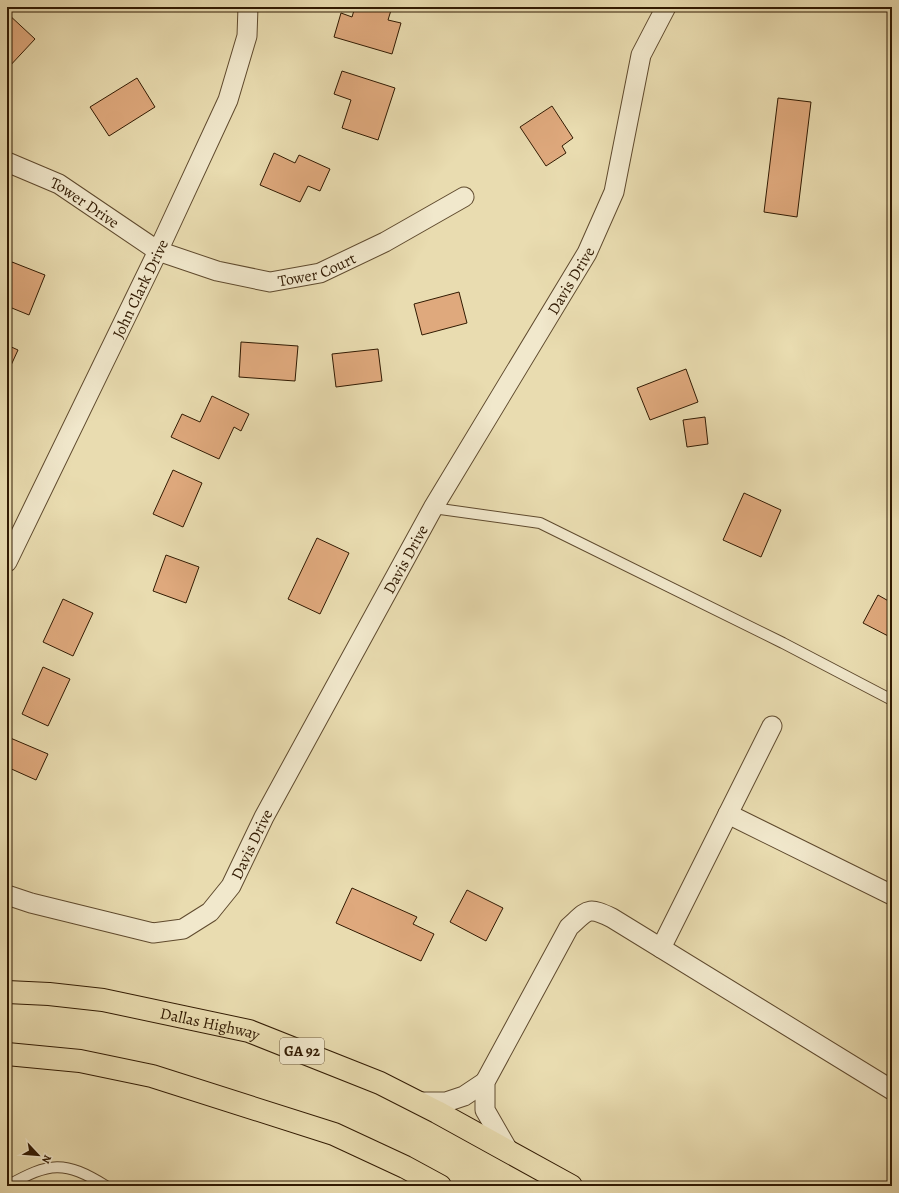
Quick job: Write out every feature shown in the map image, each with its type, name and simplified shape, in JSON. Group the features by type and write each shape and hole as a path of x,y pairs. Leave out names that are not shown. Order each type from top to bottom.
{"main road":[{"name":"Dallas Highway","path":"7,992 49,994 103,1000 249,1031 373,1080 508,1150 571,1186"},
{"path":"7,1054 80,1061 152,1076 334,1134 404,1167 440,1186"}],"street":[{"name":"John Clark Drive","path":"7,562 158,251 228,100 247,36 248,7"},
{"name":"Davis Drive","path":"7,895 31,903 153,933 183,929 210,912 231,886 264,816 433,508 587,253 614,192 641,55 666,7"},
{"name":"Tower Drive","path":"7,162 59,184 158,251"},
{"name":"Tower Court","path":"158,251 217,271 270,282 320,273 385,242 464,197"},
{"path":"661,948 772,726"},
{"path":"728,814 892,895"},
{"path":"418,1102 446,1102 464,1096 485,1082 569,927 585,912 596,910 661,948 892,1090"},
{"path":"485,1082 486,1110 508,1150"}],"lane":[{"path":"433,508 540,523 783,643 892,700"},
{"path":"7,1186 34,1171 60,1166 89,1176 106,1186"}],"building":[{"path":"355,7 392,7 388,20 401,23 392,54 334,37 341,13 352,17"},
{"path":"7,13 35,39 7,69"},
{"path":"342,71 395,88 378,140 342,128 351,100 334,94"},
{"path":"137,78 155,107 109,136 90,107"},
{"path":"778,98 811,102 797,217 764,212"},
{"path":"552,106 573,138 562,146 566,153 546,166 520,127"},
{"path":"274,153 295,163 299,155 330,169 320,191 308,186 300,202 260,185"},
{"path":"12,262 45,275 29,315 7,306 7,275"},
{"path":"459,292 467,323 422,335 414,304"},
{"path":"241,342 298,346 295,381 239,377"},
{"path":"7,345 18,350 7,374"},
{"path":"378,349 382,381 336,387 332,354"},
{"path":"686,369 698,402 650,420 637,388"},
{"path":"212,396 249,414 241,431 234,427 219,459 171,437 182,414 200,422"},
{"path":"705,417 708,444 687,447 683,420"},
{"path":"173,470 202,483 183,527 153,514"},
{"path":"744,493 781,510 761,557 723,540"},
{"path":"317,538 349,553 320,614 288,599"},
{"path":"166,555 199,567 186,603 153,591"},
{"path":"878,595 892,603 892,638 863,623"},
{"path":"63,599 93,613 73,656 43,642"},
{"path":"43,667 70,679 48,726 22,714"},
{"path":"8,737 48,754 36,780 7,767"},
{"path":"352,888 417,917 413,924 434,934 421,961 336,923"},
{"path":"467,890 503,908 486,941 450,922"}]}
